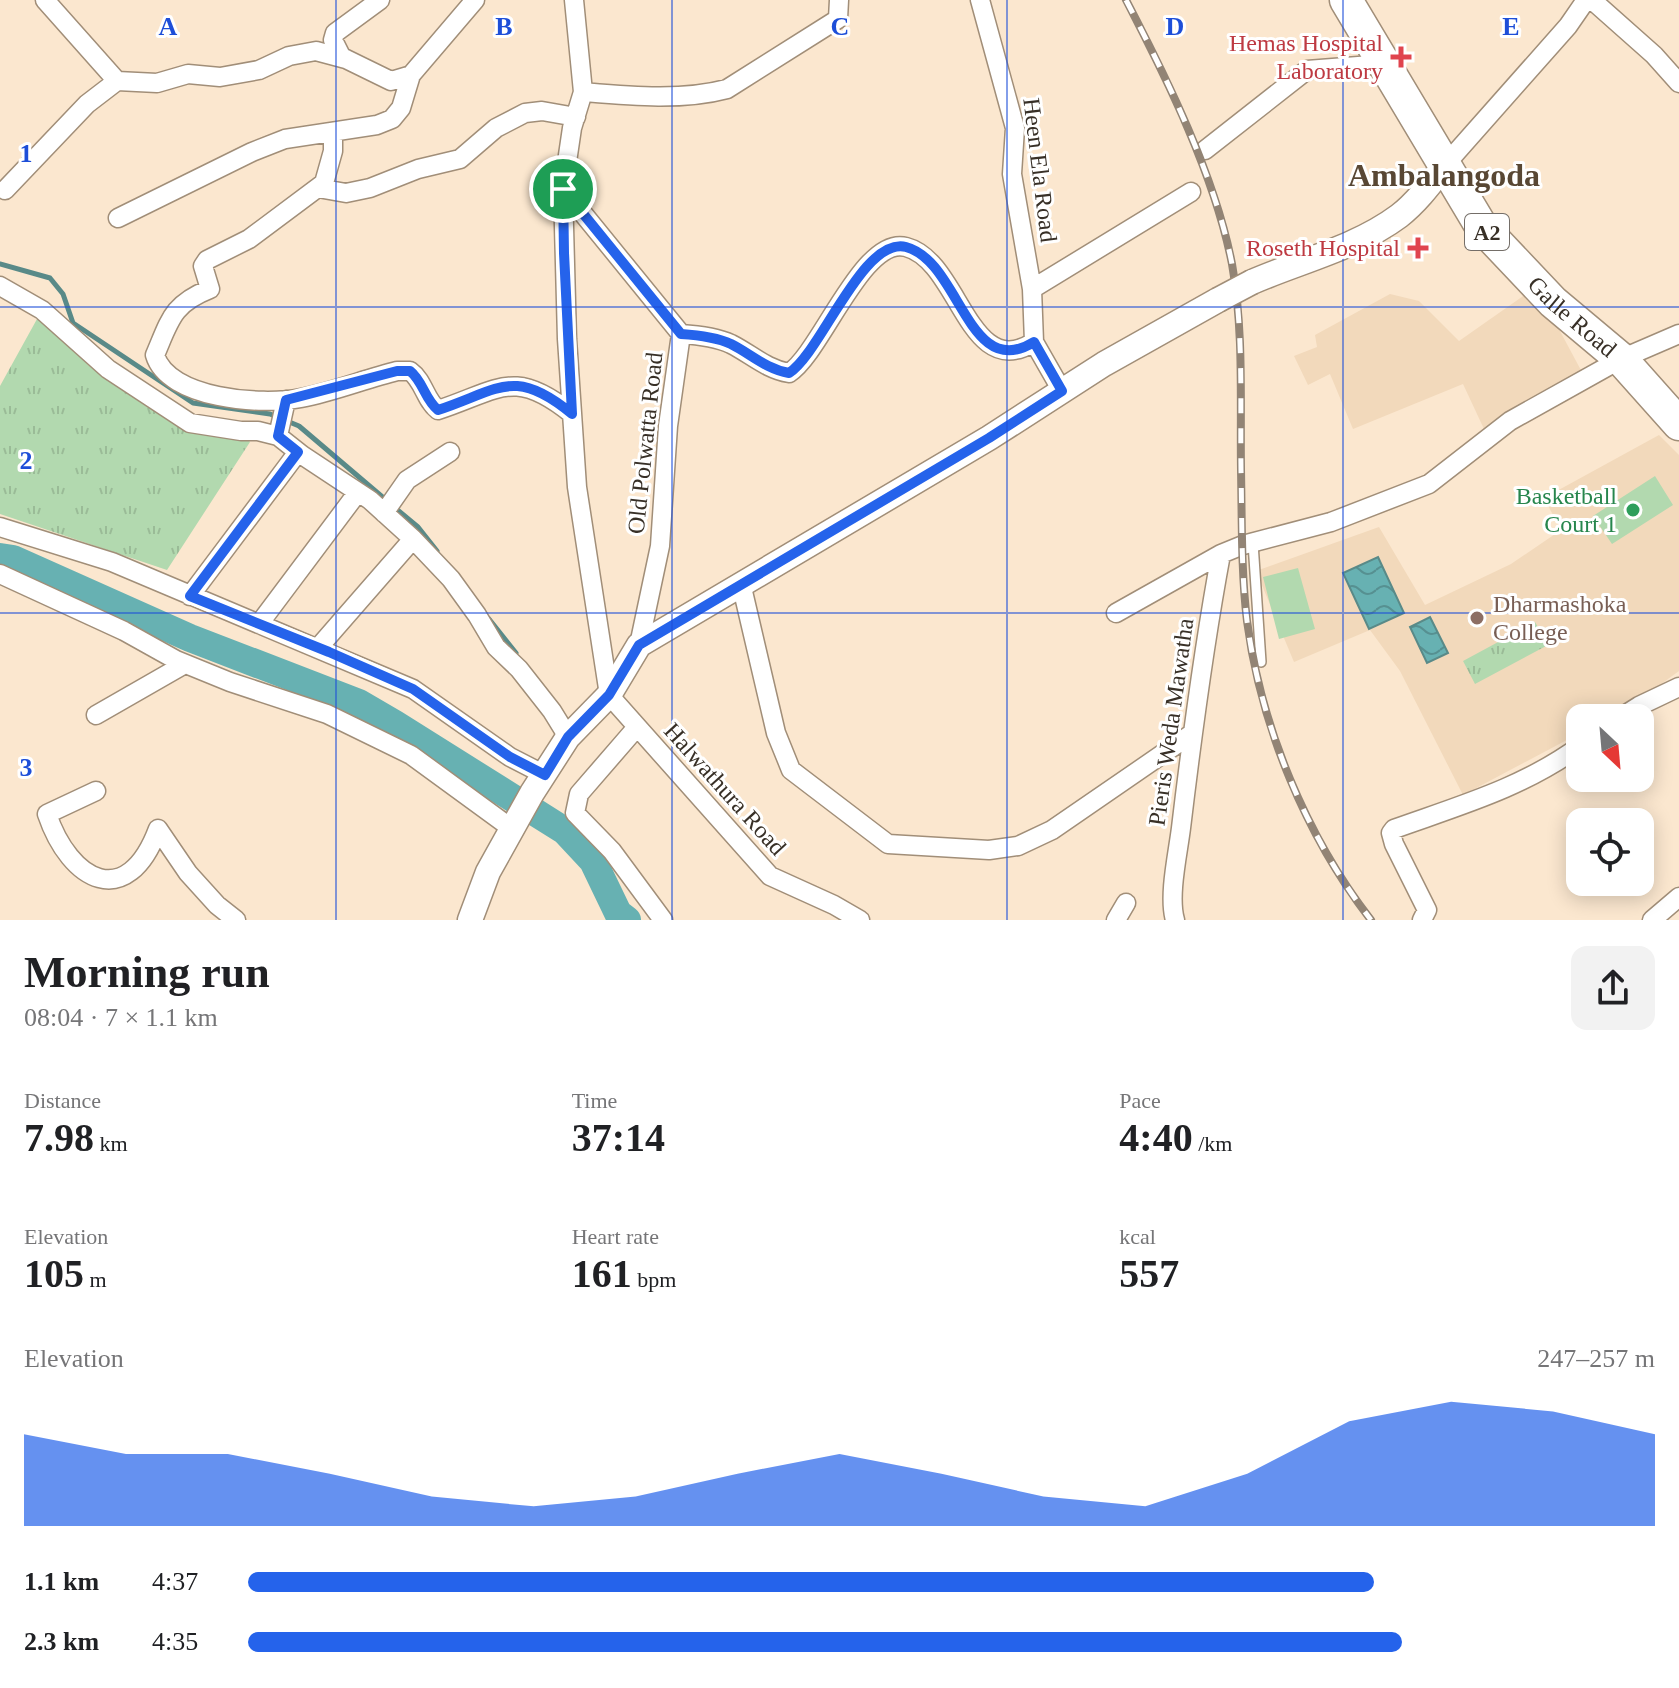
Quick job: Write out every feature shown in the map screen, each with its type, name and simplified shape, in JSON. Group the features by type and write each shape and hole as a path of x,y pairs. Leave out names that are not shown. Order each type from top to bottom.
{"highway":[{"name":"Galle Road","path":"1346,0 1481,226 1523,273 1621,359 1679,424"}],"main road":[{"path":"470,920 488,872 513,825 568,737 609,695 639,645 989,438 1162,330 1252,282 1350,244 1383,227 1416,200 1445,165"}],"street":[{"path":"45,0 117,81"},
{"path":"342,58 333,40 335,33 380,0"},
{"path":"118,218 285,139 377,125 392,119 401,108 411,75 475,0"},
{"path":"574,0 583,92 563,189 572,414 577,487 609,695"},
{"path":"583,92 657,96 709,94 727,89 838,19 839,0"},
{"name":"Heen Ela Road","path":"980,0 1015,128 1012,174 1032,289 1034,342 1062,391"},
{"path":"1445,165 1568,26 1586,0"},
{"path":"1592,0 1654,55 1679,83"},
{"path":"5,190 87,104 117,81 157,83 188,74 220,77 259,70 289,56 316,51 342,58 391,81 411,75"},
{"path":"1205,150 1307,70 1384,64"},
{"path":"318,188 346,193 370,188 418,169 460,159 496,128 525,113 542,111 576,117"},
{"path":"333,132 333,151 324,183 249,239 207,260 203,266 210,289 178,307 155,355 158,365 168,375 193,389 227,398 286,400 397,371 410,371 419,380 431,405 438,410 506,386 540,390 572,414"},
{"name":"Old Polwatta Road","path":"563,189 681,334 668,426 660,546 639,645"},
{"path":"1032,289 1191,192"},
{"path":"681,334 699,335 731,344 777,371 789,373 806,357 871,259 893,248 905,246 925,257 945,280 975,329 988,343 1006,352 1020,351 1034,342"},
{"path":"3,293 42,310 108,369 190,423 278,436 358,492 413,539 451,579 496,647 519,669 568,737"},
{"path":"1116,613 1221,554 1331,522 1429,484 1510,421 1621,359 1679,334"},
{"path":"278,436 286,400"},
{"path":"190,596 298,452"},
{"path":"384,513 407,480 450,452"},
{"path":"259,624 358,492"},
{"path":"0,527 112,562 413,689 510,757 539,784"},
{"path":"318,648 413,539"},
{"name":"Pieris Weda Mawatha","path":"1175,920 1176,876 1204,643 1221,554"},
{"path":"0,574 124,631 185,664 327,714 411,755 513,825"},
{"path":"741,583 776,733 791,770 888,844 989,850 1018,846 1052,830 1193,733"},
{"path":"96,715 185,664"},
{"path":"1643,704 1679,687"},
{"name":"Halwathura Road","path":"609,695 770,876 860,920"},
{"path":"637,727 579,794 575,813 612,851 663,920"},
{"path":"1422,920 1427,910 1394,844 1391,833 1394,829 1514,786 1566,756"},
{"path":"96,791 47,814 52,830 81,868 95,878 111,882 126,875 149,850 158,829 188,873 217,905 236,920"},
{"path":"1652,920 1679,897"},
{"path":"1116,920 1126,903"}],"lane":[{"path":"1248,544 1261,662"}],"shaded area":[{"path":"1390,294 1419,301 1459,341 1526,294 1553,318 1583,374 1484,429 1463,384 1353,429 1330,374 1308,385 1294,356 1317,347 1315,335"},
{"name":"Dharmashoka College","path":"1659,435 1679,455 1679,671 1633,704 1566,704 1566,740 1463,795 1400,671 1370,630 1294,662 1256,571 1379,527 1425,605 1511,564 1561,530 1544,498"}],"green space":[{"path":"42,310 88,365 189,433 241,431 250,442 167,570 0,514 0,386"},
{"name":"Basketball Court 1","path":"1655,476 1673,505 1612,544 1593,516"},
{"path":"1298,568 1315,629 1279,639 1263,577"},
{"path":"1535,622 1548,645 1475,684 1463,661"}],"water":[{"path":"1378,557 1404,613 1369,629 1343,573"},
{"path":"1430,617 1448,653 1427,663 1410,627"}],"waterway":[{"path":"0,264 50,278 63,294 73,323 193,403 270,414 299,426 386,500"},
{"path":"394,507 418,527 437,551"},
{"path":"0,557 13,559 190,638 359,703 565,831 593,861 618,913 627,920"},
{"path":"489,619 516,653"}],"railway":[{"path":"1126,0 1173,95 1202,163 1232,264 1240,341 1244,583 1247,621 1263,701 1275,740 1307,816 1326,853 1371,920"}],"place":[{"name":"Hemas Hospital Laboratory","path":"1401,57"},
{"name":"Roseth Hospital","path":"1418,248"},
{"name":"Basketball Court 1","path":"1633,510"},
{"name":"Dharmashoka College","path":"1477,618"}],"district":[{"name":"Ambalangoda","path":"1444,175"}],"route":[{"path":"563,189 681,334 699,335 731,344 777,371 789,373 806,357 871,259 893,248 905,246 925,257 945,280 975,329 988,343 1006,352 1020,351 1034,342 1062,391 989,438 639,645 609,695 568,737 545,775 510,757 413,689 190,596 298,452 278,436 286,400 397,371 410,371 419,380 431,405 438,410 506,386 540,390 572,414 563,189"}]}
